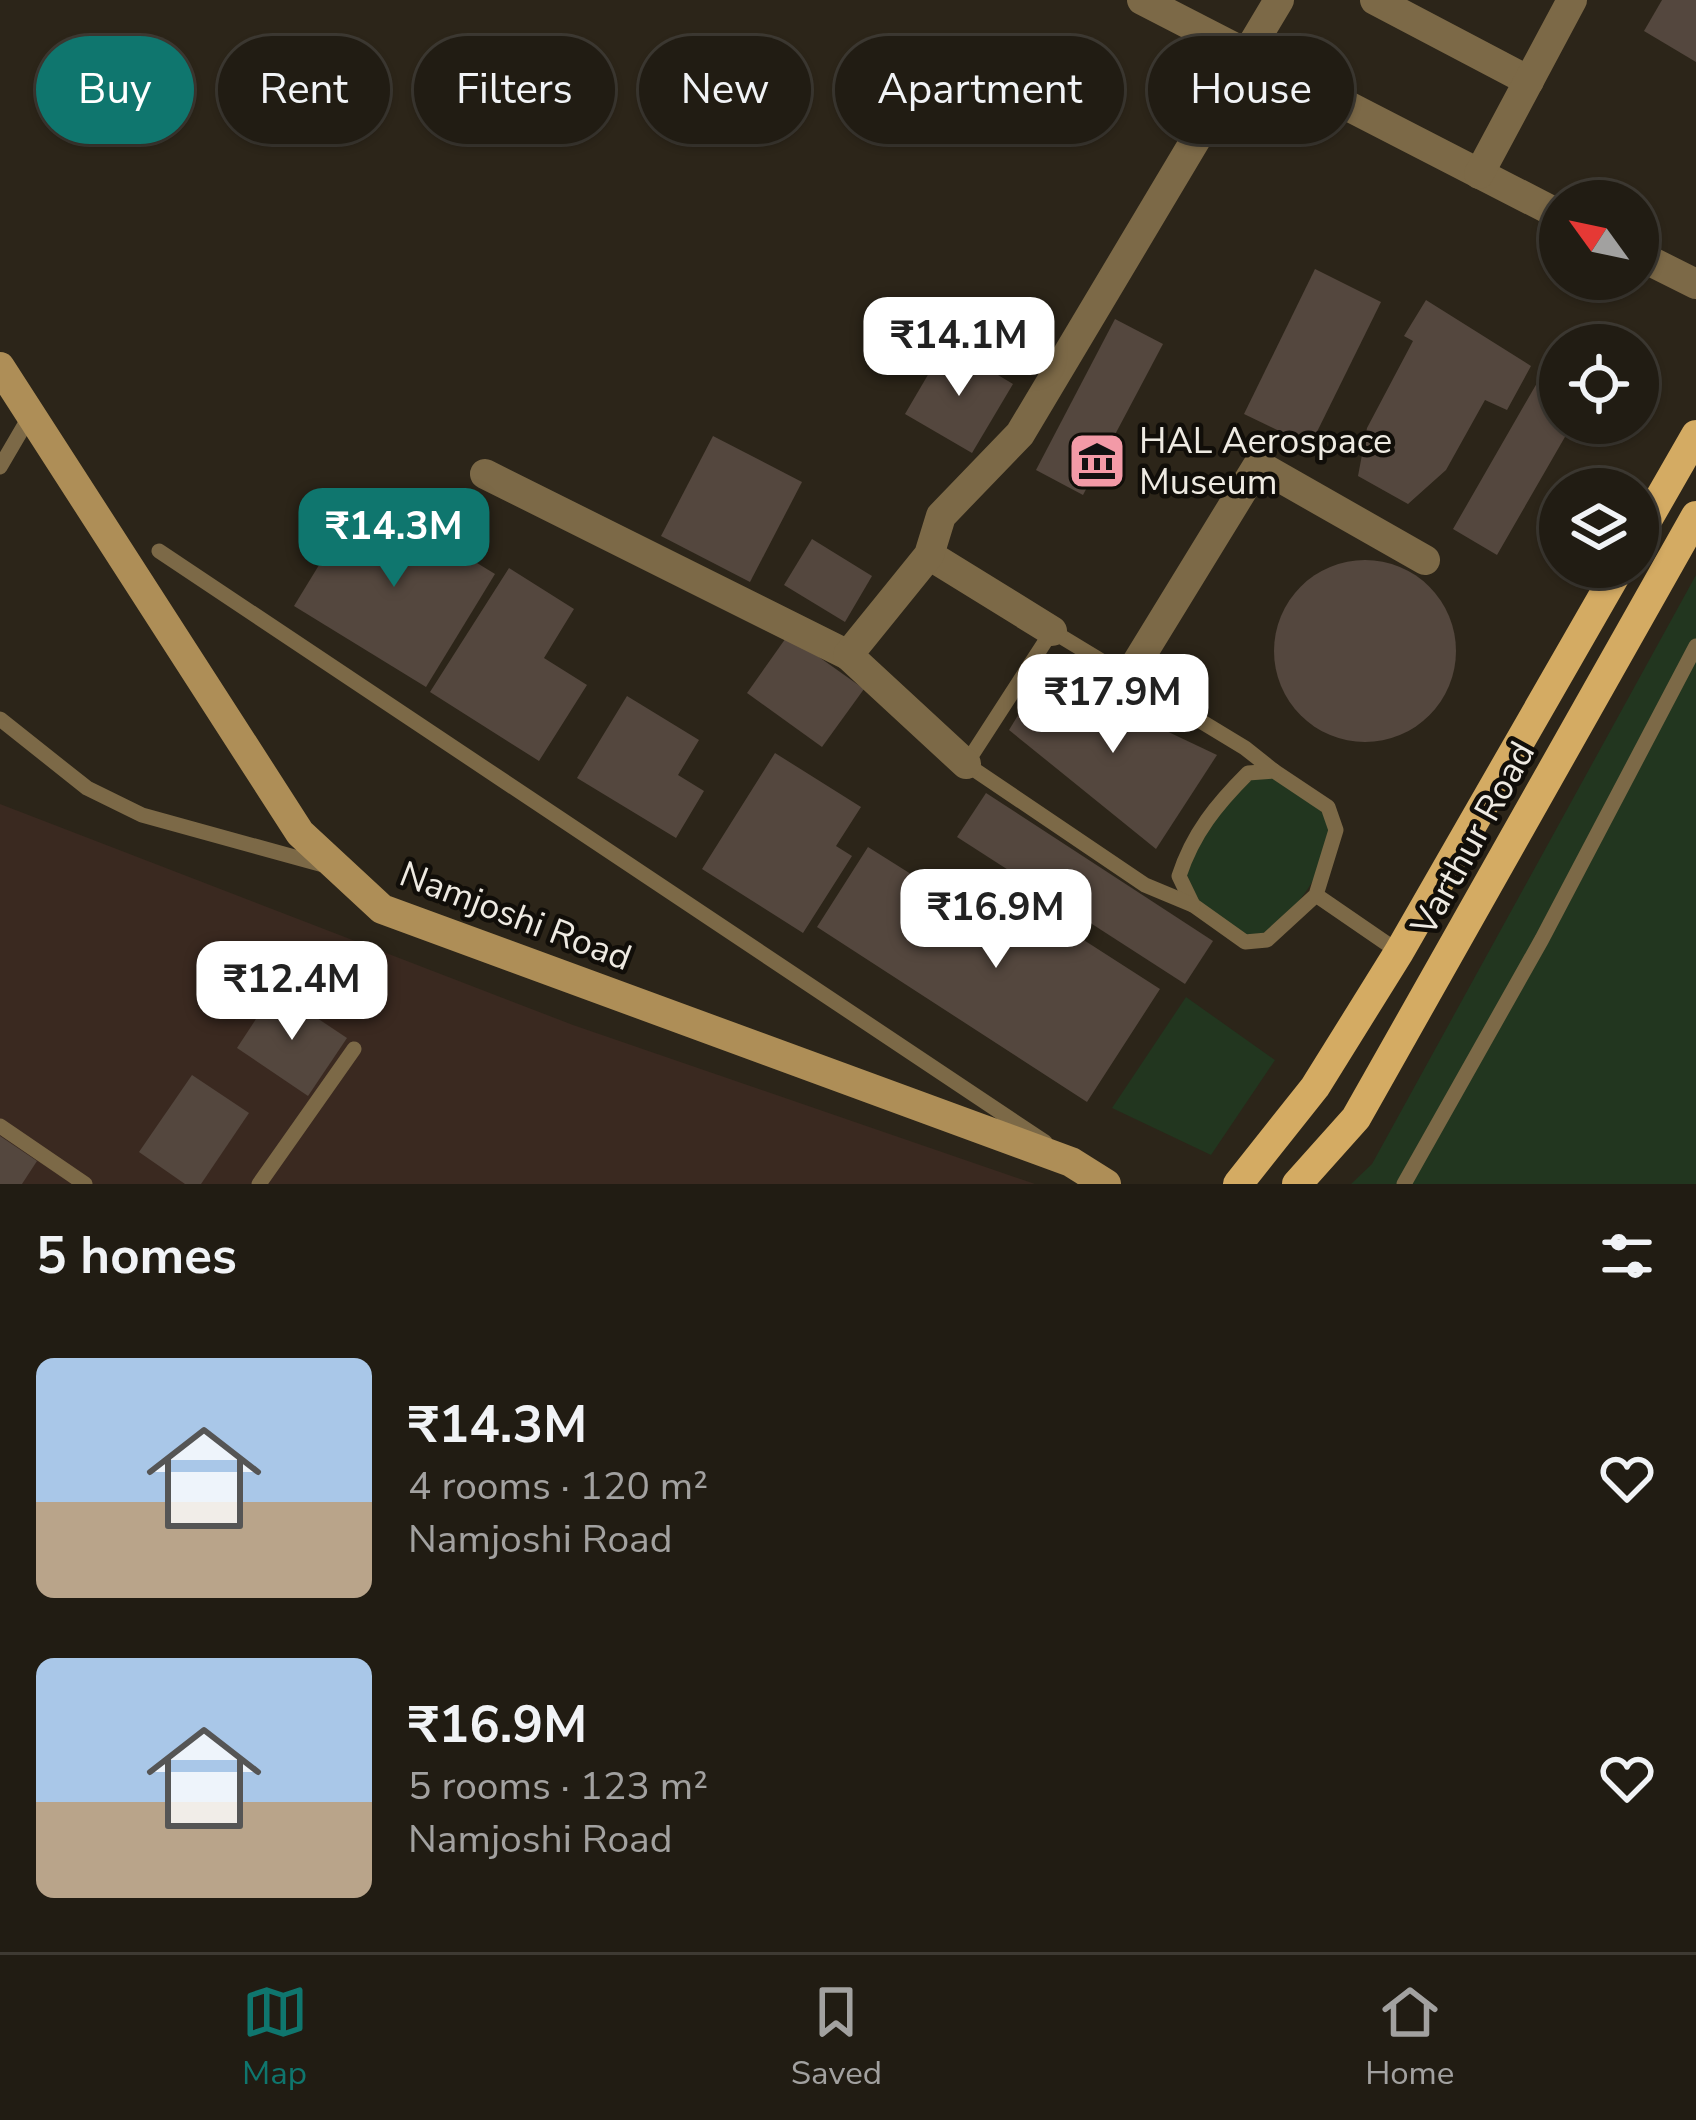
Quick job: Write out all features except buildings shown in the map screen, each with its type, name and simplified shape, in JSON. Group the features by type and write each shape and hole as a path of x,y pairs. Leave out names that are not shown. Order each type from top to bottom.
{"main road":[{"name":"Namjoshi Road","path":"0,367 300,833 382,909 1071,1162 1106,1184"},
{"path":"1659,499 1696,435"},
{"name":"Varthur Road","path":"1297,1184 1356,1118 1696,516"},
{"name":"Varthur Road","path":"1238,1184 1315,1088 1399,952 1608,588"}],"street":[{"path":"1142,0 1213,36"},
{"path":"1257,36 1279,0"},
{"path":"1375,0 1529,81"},
{"path":"1479,174 1572,0"},
{"path":"1354,109 1539,204"},
{"path":"848,655 929,555 940,516 1020,434 1190,144"},
{"path":"1659,266 1696,284"},
{"path":"1128,676 1258,465 1425,560"},
{"path":"485,474 848,655 966,764"},
{"path":"929,555 1052,631"}],"lane":[{"path":"0,467 31,414"},
{"path":"159,551 1005,1112 1071,1162"},
{"path":"1052,631 1245,748 1328,807 1336,830 1316,895 1267,940 1245,941 1193,905 1145,885 966,764 1052,631"},
{"path":"1407,1183 1696,646"},
{"path":"0,718 87,788 142,815 335,868"},
{"path":"1193,905 1179,876 1188,849 1214,808 1248,773 1274,771"},
{"path":"1316,895 1399,952"},
{"path":"259,1184 354,1049"},
{"path":"0,1126 86,1184"}],"shaded area":[{"path":"0,804 573,1025 1035,1184 0,1184"}],"green space":[{"path":"1696,575 1696,1184 1351,1184 1372,1164"},
{"path":"1273,778 1321,811 1328,824 1328,841 1315,878 1291,911 1265,932 1246,935 1198,901 1187,875 1204,836 1232,795 1253,779"},
{"path":"1186,997 1275,1060 1211,1155 1112,1108"}],"place":[{"name":"HAL Aerospace Museum","path":"1097,461"}]}
